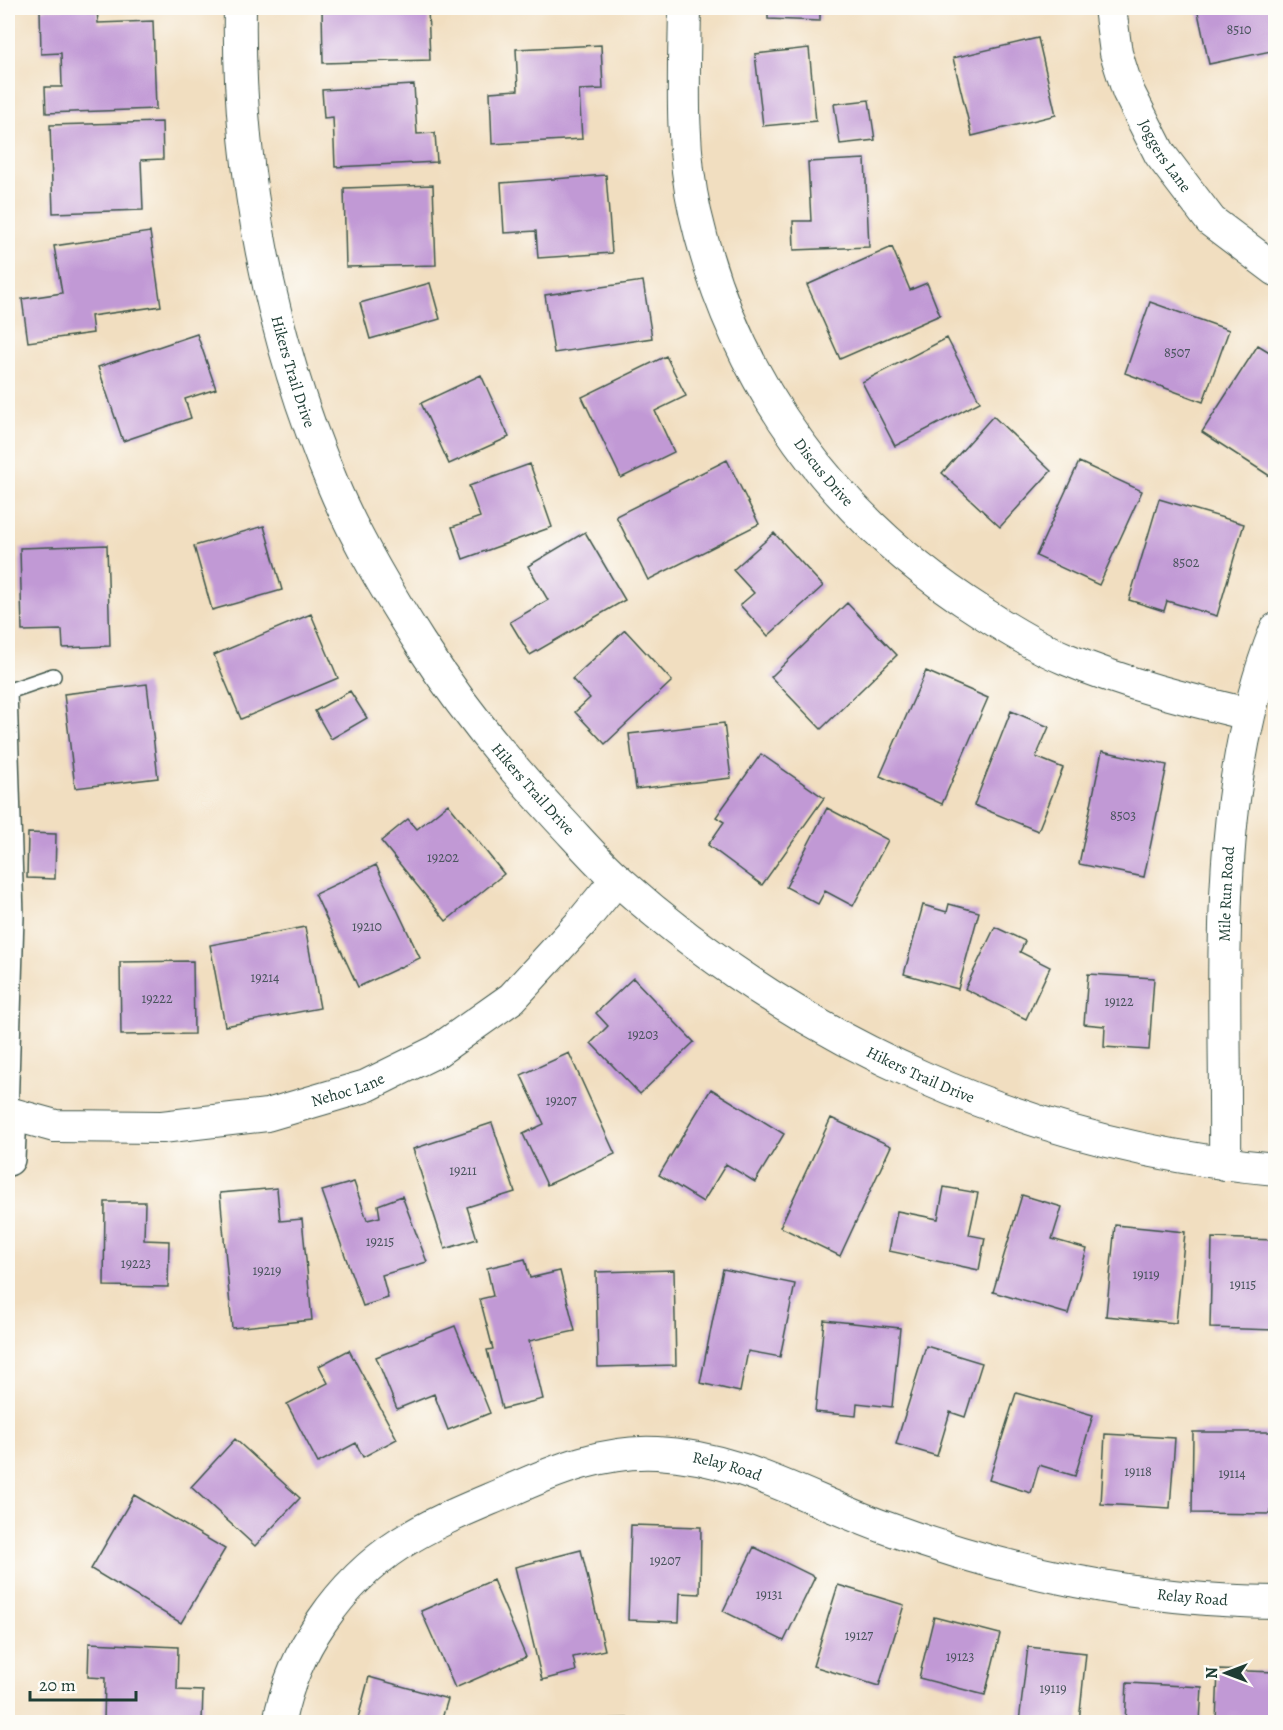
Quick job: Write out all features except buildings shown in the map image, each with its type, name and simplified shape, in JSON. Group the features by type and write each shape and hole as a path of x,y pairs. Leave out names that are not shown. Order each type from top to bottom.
{"street":[{"name":"Hikers Trail Drive","path":"240,8 244,119 256,217 299,397 334,488 389,595 453,694 503,758 616,879 730,969 825,1029 907,1071 991,1106 1067,1130 1138,1149 1225,1164 1275,1169"},
{"name":"Discus Drive","path":"685,8 684,91 687,147 695,210 708,262 728,316 751,364 778,414 812,464 845,500 920,570 1006,628 1064,658 1132,684 1248,714"},
{"name":"Joggers Lane","path":"1110,8 1116,53 1128,91 1160,154 1211,221 1275,270"},
{"name":"Mile Run Road","path":"1225,1164 1228,866 1236,789 1248,714 1275,629"},
{"name":"Nehoc Lane","path":"9,1113 55,1126 162,1127 267,1115 366,1086 437,1051 512,998 581,923 616,879"},
{"path":"8,1160 9,1113"},
{"name":"Relay Road","path":"279,1722 300,1657 327,1613 360,1576 399,1544 447,1518 554,1471 607,1456 656,1452 723,1463 757,1473 832,1507 886,1528 996,1562 1042,1573 1170,1595 1275,1602"}],"lane":[{"path":"9,1113 16,916 9,691 53,676"}]}
